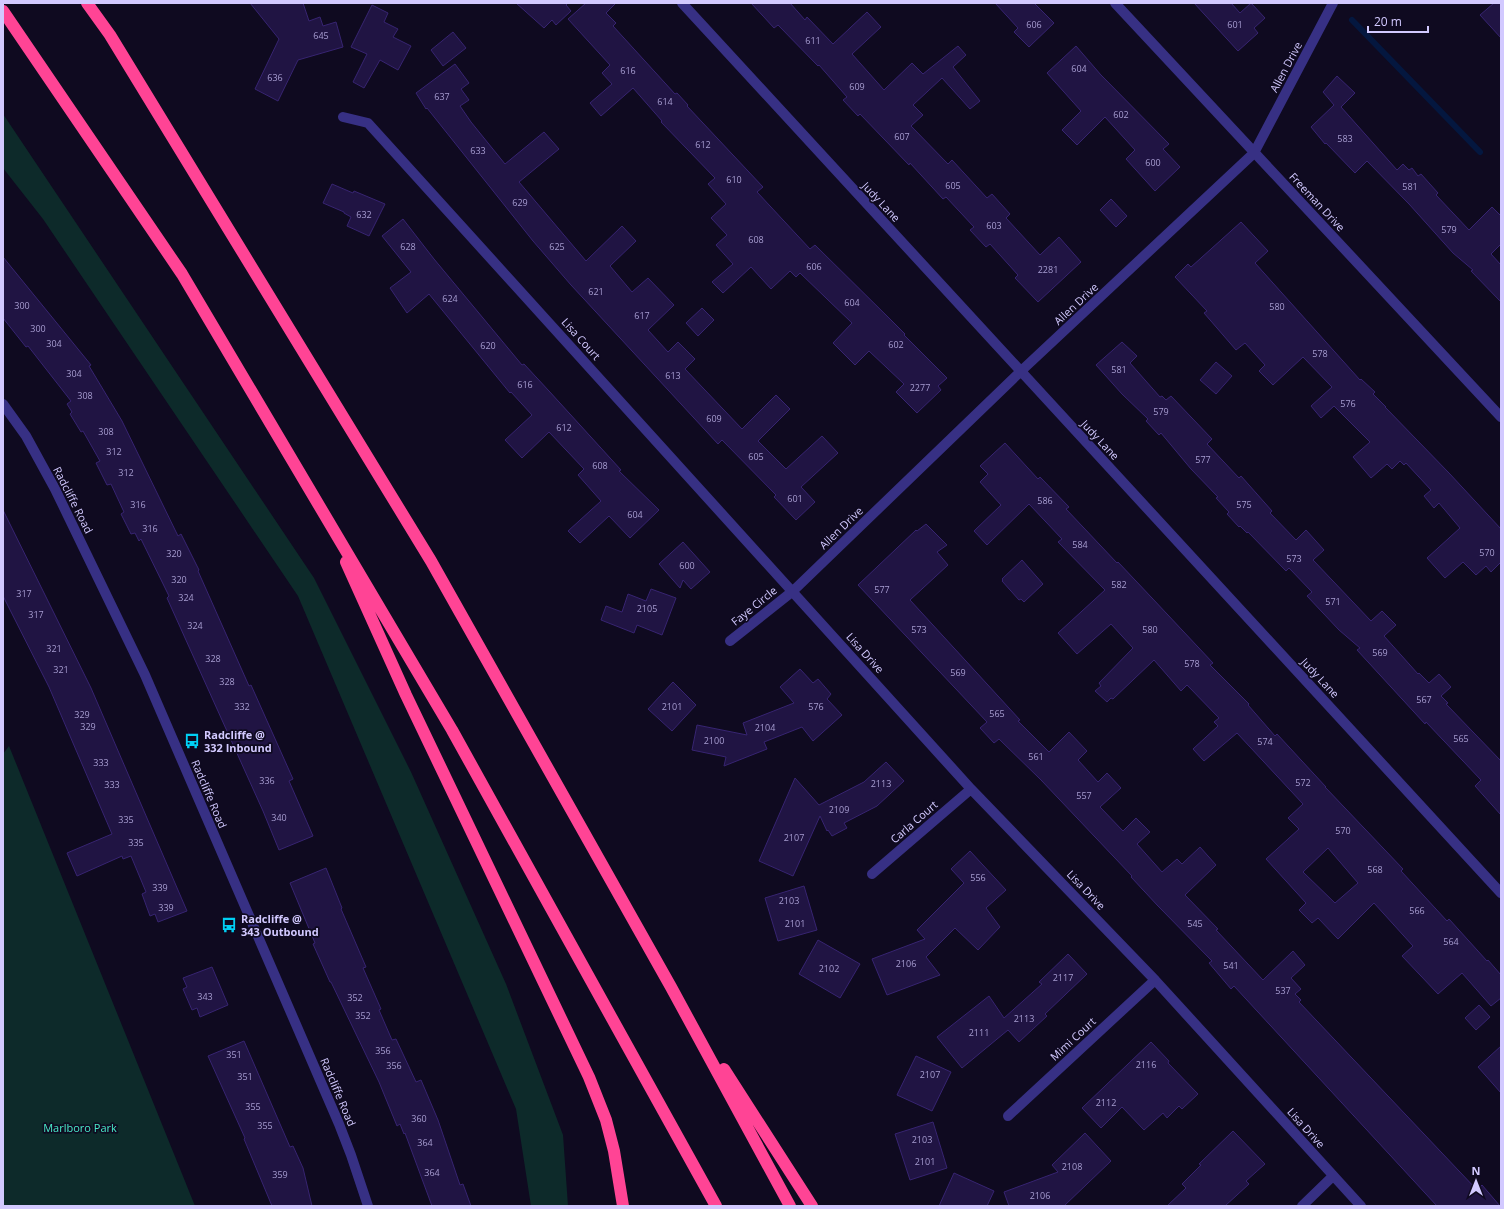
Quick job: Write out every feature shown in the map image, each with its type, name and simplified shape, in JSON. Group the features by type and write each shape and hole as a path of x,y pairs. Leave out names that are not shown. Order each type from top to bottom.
{"highway":[{"path":"88,3 110,35 430,561 671,987 790,1206"},
{"path":"3,11 182,274 322,508 452,730 716,1206"},
{"path":"322,508 406,695 589,1077 606,1120 614,1151 623,1206"},
{"path":"671,987 812,1206"}],"street":[{"name":"Judy Lane","path":"682,3 1501,893"},
{"name":"Freeman Drive","path":"1115,3 1501,416"},
{"name":"Allen Drive","path":"793,591 1020,372 1254,153 1333,3"},
{"name":"Lisa Court","path":"343,117 368,123 793,591"},
{"name":"Radcliffe Road","path":"3,404 26,436 55,489 145,675 339,1124 352,1155 368,1206"},
{"name":"Faye Circle","path":"730,641 793,591"},
{"name":"Lisa Drive","path":"793,591 972,789 1155,980 1361,1206"},
{"name":"Carla Court","path":"872,874 972,789"},
{"name":"Mimi Court","path":"1008,1116 1155,980"},
{"path":"1302,1206 1334,1176"}],"green space":[{"path":"3,114 314,578 411,772 506,984 563,1135 568,1206 531,1206 516,1109 298,596 43,219 3,168"},
{"name":"Marlboro Park","path":"9,746 195,1206 3,1206 3,754"}],"building":[{"path":"250,3 303,3 309,21 320,17 323,26 336,22 343,47 298,60 278,101 255,89 279,39"},
{"path":"516,3 568,3 566,5 571,11 556,25 552,20 544,28"},
{"path":"586,3 616,3 606,13 616,23 613,26 763,187 757,192 810,249 815,245 947,378 938,386 941,390 917,413 896,392 904,384 869,351 855,365 833,343 852,323 800,273 796,277 790,271 771,289 751,267 723,293 712,282 733,264 716,245 727,235 711,218 726,204 708,184 715,178 661,122 662,121 633,88 601,116 590,103 612,84 602,73 610,65 568,19"},
{"path":"751,3 790,3 805,20 807,17 833,44 867,12 881,27 852,54 884,90 912,63 923,74 958,46 966,55 953,67 980,101 970,109 942,78 913,105 923,115 911,126 948,164 952,160 987,198 992,194 1010,214 1006,218 1040,255 1059,237 1081,262 1038,302 1015,278 1018,275 990,244 986,247 970,230 974,227 946,197 943,199 910,163 909,165 860,114 858,116 843,100 847,97 819,65 818,66 778,25 774,28"},
{"path":"995,3 1034,3 1054,23 1029,47 1014,32 1018,28"},
{"path":"1194,3 1231,3 1240,13 1251,3 1265,18 1254,28 1258,33 1238,51"},
{"path":"1494,3 1501,3 1501,38 1480,15"},
{"path":"372,5 388,13 384,22 398,29 393,37 411,46 398,70 380,60 364,88 353,82 367,54 351,47"},
{"path":"453,32 466,48 443,66 431,50"},
{"path":"1076,46 1101,75 1169,144 1163,149 1180,167 1155,191 1126,159 1135,150 1105,117 1077,145 1062,130 1081,111 1047,73"},
{"path":"455,64 469,83 461,89 469,100 460,106 505,164 544,132 559,149 519,182 586,261 622,226 636,241 610,266 632,292 648,278 674,305 648,330 668,352 678,342 695,359 685,369 742,429 776,395 790,409 758,441 786,469 822,436 838,453 801,487 815,502 796,520 774,497 776,495 722,440 718,444 571,285 533,241 427,108 426,109 416,93"},
{"path":"1337,76 1355,93 1341,107 1397,170 1403,164 1409,170 1412,168 1418,176 1421,174 1438,193 1436,195 1469,230 1492,207 1501,216 1501,244 1491,254 1501,265 1501,302 1471,271 1473,270 1453,253 1409,204 1367,161 1355,173 1326,143 1325,144 1311,127 1334,105 1323,92"},
{"path":"332,184 353,193 354,191 385,204 369,236 347,226 351,217 344,212 323,203"},
{"path":"1111,199 1127,216 1116,227 1100,210"},
{"path":"403,219 434,259 522,365 524,364 549,391 621,470 619,471 659,510 630,538 609,516 580,543 568,531 601,501 578,475 584,469 549,432 522,458 505,440 532,415 511,392 510,393 429,294 407,313 390,288 411,272 382,236"},
{"path":"1241,222 1268,251 1255,263 1360,380 1361,379 1375,392 1373,394 1501,529 1501,562 1491,572 1486,566 1476,575 1463,562 1445,578 1427,558 1460,528 1439,503 1434,508 1424,496 1431,490 1406,463 1404,465 1400,461 1392,469 1387,464 1371,478 1353,457 1370,442 1334,406 1321,418 1311,406 1332,387 1303,357 1273,385 1259,371 1265,365 1245,343 1236,350 1204,313 1207,311 1175,277 1188,264 1191,267"},
{"path":"3,257 91,365 89,366 122,421 178,536 181,534 199,570 198,571 249,686 251,685 293,779 289,781 313,836 279,850 263,811 167,598 169,596 141,539 139,541 135,533 131,534 121,514 124,512 111,484 107,485 96,463 100,461 83,431 81,432 70,414 72,412 67,404 71,401 28,346 26,347 3,318"},
{"path":"702,308 714,320 698,336 686,323"},
{"path":"1122,342 1137,356 1130,363 1160,397 1162,396 1166,400 1171,396 1212,439 1207,444 1239,478 1241,476 1272,511 1270,513 1296,540 1306,530 1324,550 1313,560 1371,621 1382,611 1396,625 1384,636 1418,674 1419,673 1429,683 1439,674 1451,687 1441,696 1448,703 1446,704 1501,761 1501,815 1475,786 1481,780 1426,722 1425,724 1357,650 1360,648 1339,630 1307,596 1312,592 1289,568 1286,571 1248,532 1247,533 1240,526 1239,527 1227,514 1229,512 1216,498 1218,497 1191,469 1161,433 1159,435 1146,421 1148,419 1122,394 1096,365"},
{"path":"1216,362 1232,376 1216,394 1200,380"},
{"path":"1005,443 1038,479 1040,477 1069,507 1066,509 1213,663 1210,665 1249,704 1248,705 1275,736 1277,734 1403,869 1401,871 1447,921 1449,919 1487,961 1488,960 1501,975 1501,998 1491,1006 1462,973 1438,994 1402,956 1413,946 1374,903 1338,939 1318,918 1312,923 1299,910 1306,903 1266,859 1299,829 1288,818 1303,804 1237,733 1204,761 1193,749 1218,726 1214,722 1219,718 1187,685 1181,691 1154,660 1113,699 1111,698 1107,702 1095,691 1101,686 1099,683 1133,648 1111,624 1077,654 1058,633 1105,590 1058,542 1062,539 1029,504 987,545 974,531 1001,505 980,482 988,474 980,466","holes":["1328,848 1358,883 1335,903 1303,872"]},
{"path":"3,510 91,688 187,911 158,922 155,914 150,916 142,894 146,892 131,856 123,859 122,856 77,876 67,853 112,834 49,687 3,596"},
{"path":"926,524 947,545 937,552 948,565 910,600 1020,720 1018,721 1049,752 1069,732 1087,751 1078,760 1098,782 1107,773 1121,788 1100,807 1123,831 1136,818 1150,832 1137,844 1162,872 1177,859 1182,864 1200,847 1216,865 1185,895 1218,929 1216,930 1263,980 1293,951 1305,965 1291,978 1301,989 1295,994 1301,1000 1299,1002 1477,1190 1482,1185 1500,1206 1437,1206 1234,986 1231,989 1209,963 1212,961 1158,906 1131,877 1132,876 1041,780 999,739 994,743 980,728 987,722 858,585 916,530 917,531"},
{"path":"683,542 710,572 691,589 683,580 680,588 659,564"},
{"path":"1022,560 1043,584 1024,602 1021,599 1019,600 1002,581 1002,579"},
{"path":"651,589 676,598 662,635 637,625 634,633 601,620 606,606 622,612 628,594 646,601"},
{"path":"800,669 813,683 818,679 831,694 827,699 842,715 813,741 802,727 764,742 767,749 724,766 726,757 692,750 697,725 747,735 743,723 794,703 780,687"},
{"path":"673,682 696,705 672,731 648,709"},
{"path":"886,762 904,781 877,806 844,823 847,828 832,836 828,830 827,831 820,816 793,876 759,861 795,778 819,805 864,782"},
{"path":"970,851 1006,890 986,908 1000,927 978,950 955,928 926,957 940,975 887,995 872,959 925,939 917,930 964,883 951,869"},
{"path":"326,868 342,908 341,909 366,967 363,968 381,1009 379,1010 392,1040 396,1039 416,1082 421,1080 438,1120 460,1185 463,1184 471,1206 432,1206 405,1133 404,1134 400,1124 397,1126 379,1082 313,944 315,943 290,883"},
{"path":"804,886 817,930 778,941 765,898"},
{"path":"818,940 860,964 840,998 799,974"},
{"path":"1068,954 1087,974 1045,1014 1047,1016 1019,1042 1008,1030 962,1068 937,1037 989,996 1004,1018 1042,984 1039,982"},
{"path":"212,967 228,1005 200,1017 197,1008 192,1010 183,989 187,987 183,978"},
{"path":"1479,1005 1490,1017 1476,1030 1465,1018"},
{"path":"244,1041 290,1147 293,1146 303,1168 312,1206 272,1206 244,1139 245,1138 208,1056"},
{"path":"1151,1042 1169,1061 1168,1063 1198,1094 1182,1109 1179,1106 1167,1118 1163,1113 1144,1130 1122,1107 1101,1128 1082,1108"},
{"path":"1501,1046 1501,1093 1478,1067"},
{"path":"916,1056 951,1072 932,1111 897,1095"},
{"path":"933,1122 947,1168 910,1180 895,1134"},
{"path":"1233,1131 1265,1164 1246,1181 1249,1184 1225,1206 1167,1206 1186,1188 1182,1184 1201,1165 1199,1164"},
{"path":"1085,1133 1111,1161 1064,1206 1009,1206 1004,1192 1058,1172 1052,1165"},
{"path":"954,1173 994,1191 987,1206 939,1206"}],"waterway":[{"path":"1352,20 1480,152"}],"place":[{"name":"Radcliffe @ 332 Inbound","path":"192,741"},
{"name":"Radcliffe @ 343 Outbound","path":"229,925"}]}
